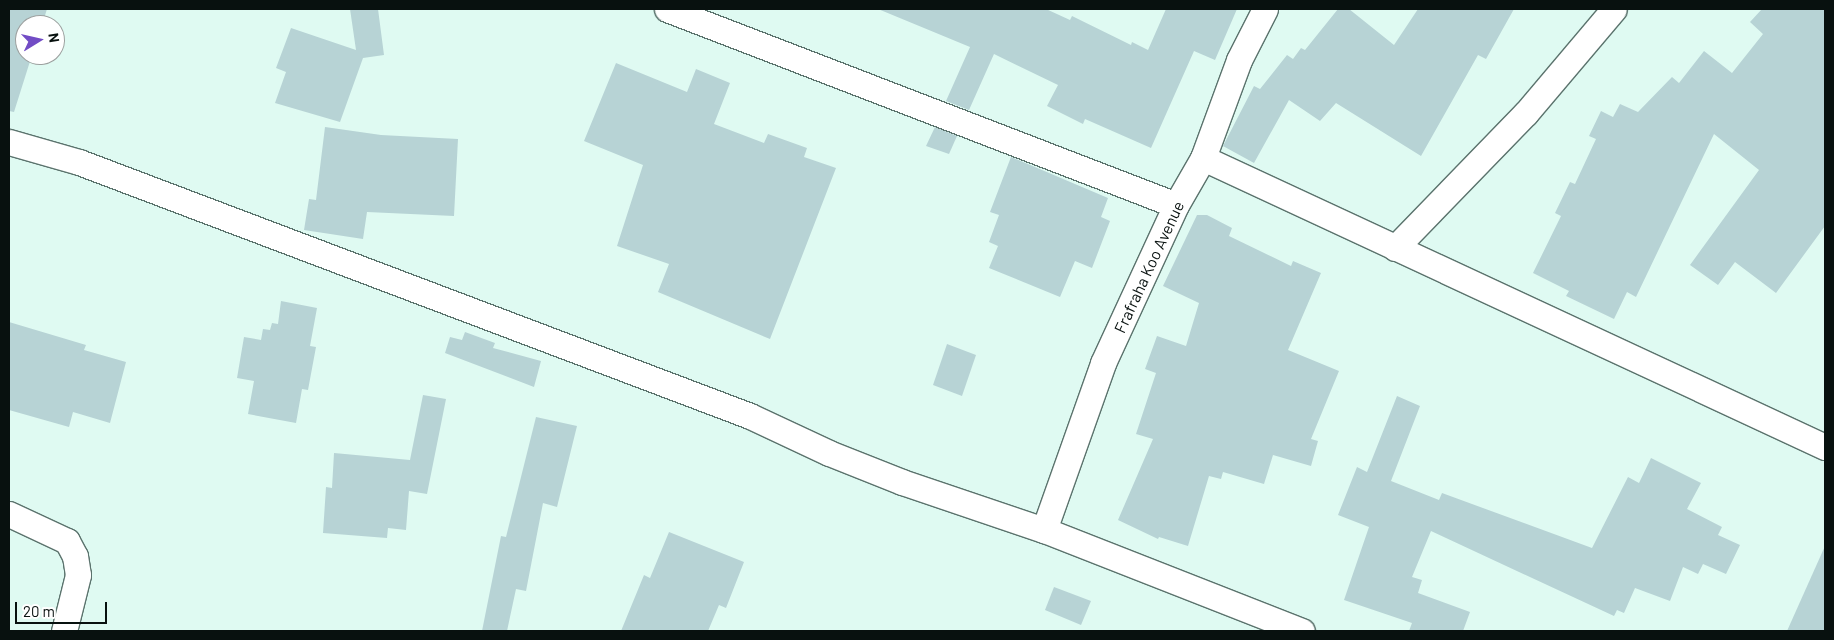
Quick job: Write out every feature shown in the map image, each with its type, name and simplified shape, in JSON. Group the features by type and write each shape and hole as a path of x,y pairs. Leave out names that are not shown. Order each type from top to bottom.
{"street":[{"path":"667,9 1176,206"},
{"name":"Frafraha Koo Avenue","path":"1044,530 1103,363 1176,206 1203,158 1239,60 1265,9"},
{"path":"1395,248 1526,113 1614,9"},
{"path":"9,142 79,162 185,204 750,416 828,453 902,482 1044,530 1302,631"},
{"path":"1203,158 1825,447"},
{"path":"9,514 67,540 75,556 78,575 64,631"}],"building":[{"path":"9,9 47,9 45,15 15,15 15,65 29,65 14,112 9,111"},
{"path":"350,9 378,9 384,55 363,58 340,122 275,103 286,72 276,68 291,28 356,50"},
{"path":"878,9 1046,9 1070,20 1072,16 1131,45 1132,42 1148,50 1166,9 1237,9 1215,60 1194,51 1151,148 1085,119 1083,124 1047,106 1058,85 994,54 969,110 946,101 970,47"},
{"path":"1338,9 1349,9 1394,45 1418,9 1514,9 1486,59 1478,55 1421,156 1336,103 1320,121 1289,100 1254,163 1223,146 1254,86 1260,89 1287,55 1293,59 1301,48 1305,50"},
{"path":"1762,9 1825,9 1825,226 1776,293 1735,262 1718,285 1690,265 1759,170 1714,134 1636,297 1627,292 1614,319 1566,296 1569,291 1533,273 1561,216 1555,213 1570,182 1575,184 1596,139 1589,136 1601,111 1613,117 1620,104 1638,112 1672,77 1679,83 1704,51 1732,73 1763,34 1750,22"},
{"path":"616,63 687,92 696,69 730,83 714,124 764,143 768,134 807,148 804,157 836,168 770,339 658,292 669,264 617,246 643,165 584,141"},
{"path":"325,127 381,135 458,139 454,216 367,212 363,239 304,230 309,199 316,200"},
{"path":"935,127 957,136 949,154 926,146"},
{"path":"1011,157 1108,198 1101,217 1110,221 1092,268 1075,261 1060,297 989,268 998,246 989,242 999,215 990,212"},
{"path":"1197,215 1207,215 1232,228 1229,236 1291,266 1293,261 1321,273 1288,350 1339,371 1311,439 1318,441 1311,466 1273,455 1264,484 1223,472 1221,479 1209,476 1188,546 1159,537 1158,539 1118,520 1153,439 1136,434 1156,373 1145,369 1157,336 1186,346 1199,303 1163,286"},
{"path":"281,301 317,308 310,346 316,347 308,390 302,389 296,423 248,414 254,381 237,378 244,337 261,340 263,329 270,330 272,323 278,324"},
{"path":"9,322 86,345 84,350 126,362 110,423 73,412 69,427 9,410"},
{"path":"465,332 495,343 493,348 541,361 534,387 445,353 450,337 462,340"},
{"path":"947,344 976,355 962,396 933,385"},
{"path":"423,395 446,399 427,494 409,491 406,530 388,528 387,538 323,533 326,487 332,488 334,453 410,460"},
{"path":"1397,396 1420,406 1391,481 1439,500 1442,493 1592,548 1628,477 1639,483 1651,458 1701,483 1687,509 1722,527 1718,535 1740,545 1726,574 1703,564 1698,574 1683,567 1670,601 1635,588 1624,613 1617,610 1614,616 1431,531 1412,577 1422,580 1418,593 1470,612 1463,631 1409,631 1412,623 1344,600 1369,527 1338,515 1357,467 1367,472"},
{"path":"536,417 577,426 557,507 543,503 526,591 516,589 507,631 482,631 501,536 506,537"},
{"path":"669,532 744,562 726,608 719,605 708,631 621,631 644,575 650,578"},
{"path":"1825,546 1825,631 1787,631"},
{"path":"1054,587 1091,601 1081,625 1045,610"}]}
